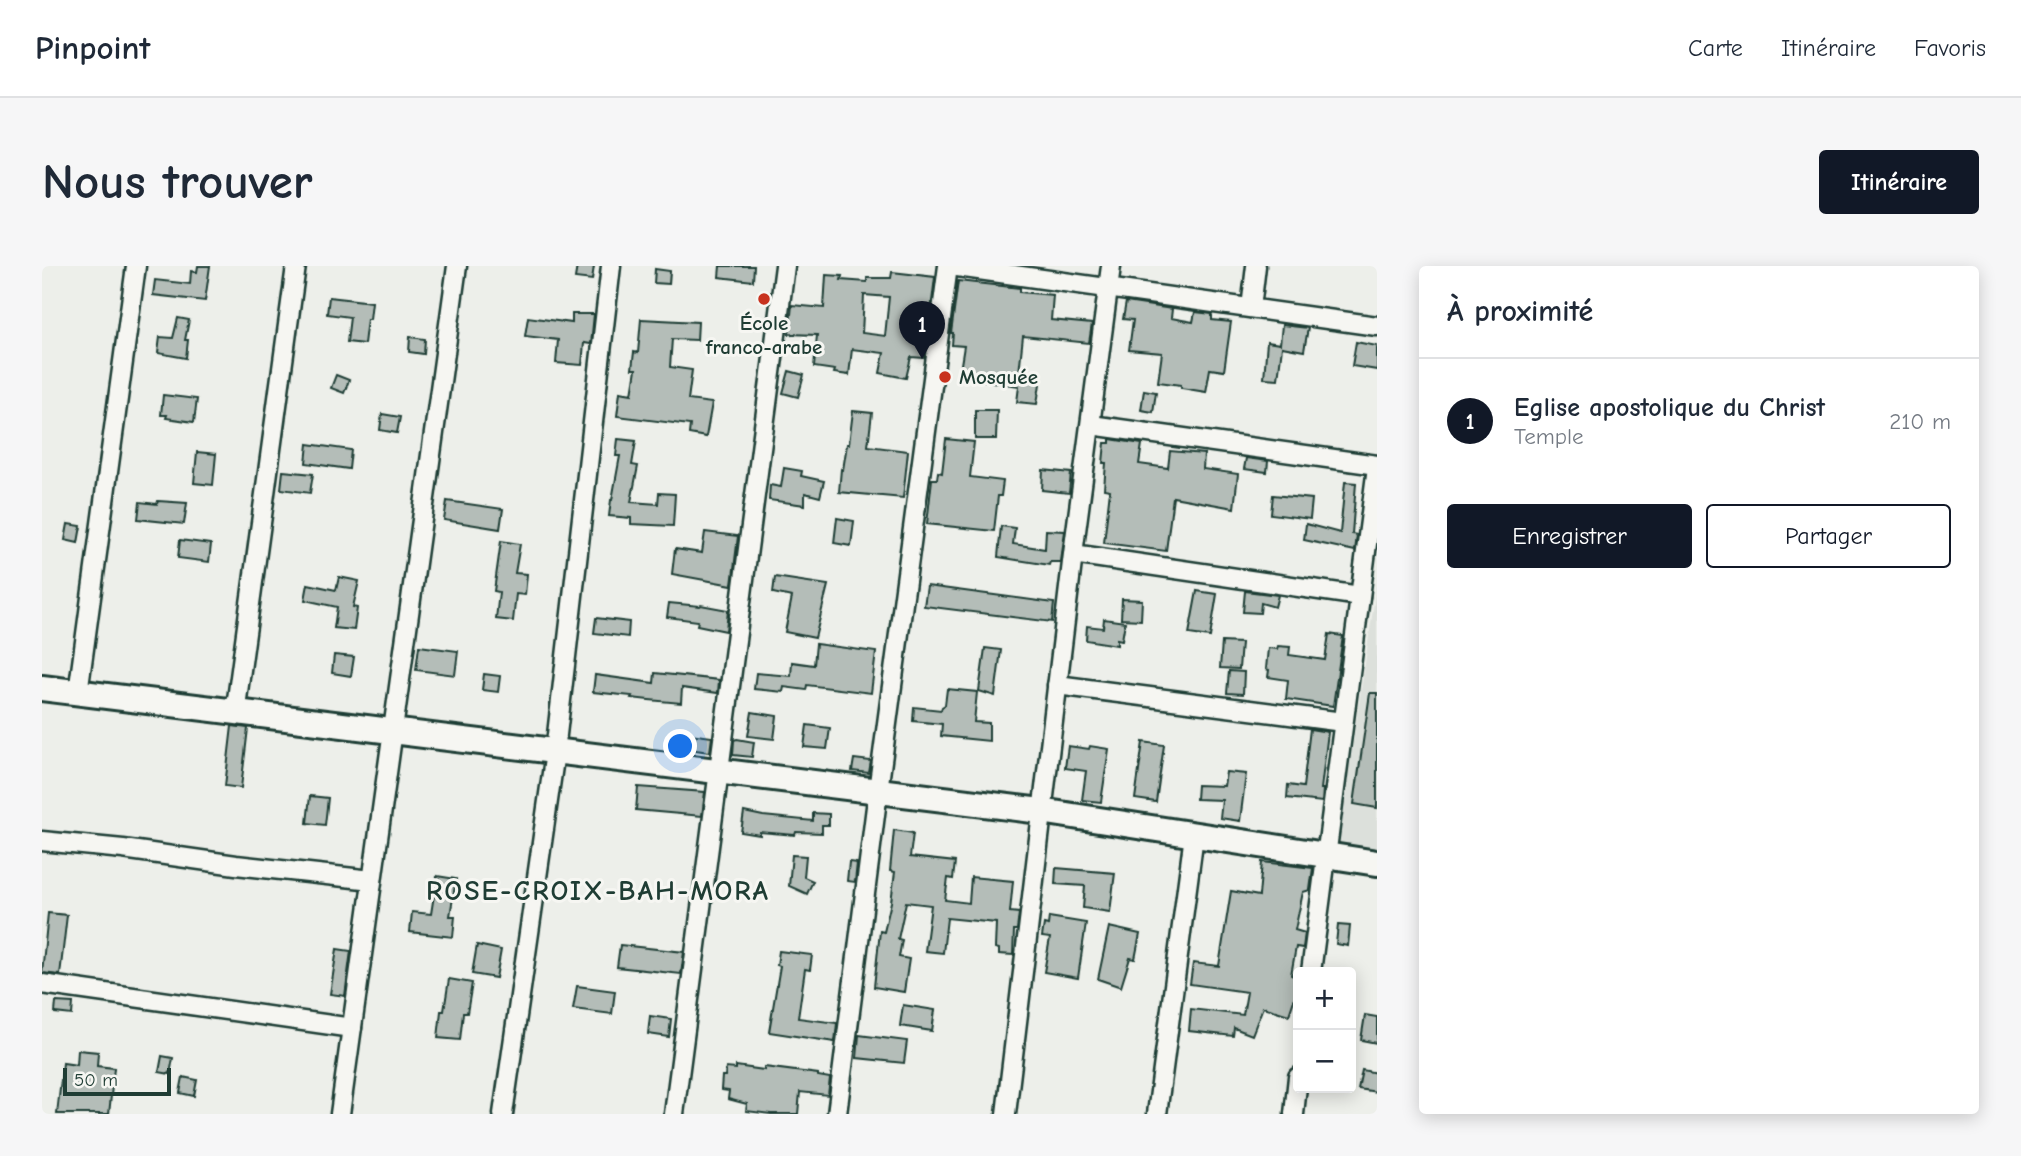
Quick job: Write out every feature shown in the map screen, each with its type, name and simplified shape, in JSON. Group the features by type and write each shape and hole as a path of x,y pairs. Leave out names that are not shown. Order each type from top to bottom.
{"street":[{"path":"78,693 136,266"},
{"path":"235,713 296,266"},
{"path":"340,1114 457,266"},
{"path":"503,1114 555,752 611,266"},
{"path":"674,1114 785,266"},
{"path":"837,1114 949,266 1377,326"},
{"path":"1006,1114 1041,811 1111,266"},
{"path":"1251,308 1256,266"},
{"path":"1091,425 1377,466 1312,967"},
{"path":"1073,554 1360,596"},
{"path":"1057,685 1343,722"},
{"path":"42,688 1041,811 1377,863"},
{"path":"1157,1114 1194,835"},
{"path":"42,841 372,880"},
{"path":"42,984 352,1028"},
{"path":"1294,1114 1296,1093"}],"shaded area":[{"path":"1377,583 1377,856 1337,850"}],"building":[{"path":"198,266 210,266 205,301 153,295 155,280 190,284 191,271 197,272"},
{"path":"577,266 594,266 592,280 575,278"},
{"path":"720,266 754,266 753,281 719,277"},
{"path":"655,269 670,271 669,284 654,283"},
{"path":"892,272 935,277 930,318 911,316 909,339 927,341 924,358 911,357 906,378 880,373 884,353 852,349 849,375 814,367 817,335 789,334 792,305 824,308 826,275 842,276 841,280 867,282 867,278 891,278","holes":["864,295 889,297 885,336 862,333"]},
{"path":"958,281 1020,288 1020,292 1053,295 1051,320 1092,324 1089,343 1023,336 1019,373 1041,377 1037,404 1017,402 1019,386 959,377 964,346 952,345 951,333"},
{"path":"329,297 372,302 364,344 347,342 350,317 327,314"},
{"path":"1126,302 1172,309 1171,318 1193,322 1195,312 1212,314 1212,320 1231,322 1224,371 1210,369 1206,392 1158,382 1162,353 1129,350 1133,320 1123,319"},
{"path":"572,314 594,314 591,344 584,343 582,365 556,363 558,340 525,336 528,317 572,323"},
{"path":"178,318 189,320 185,340 188,340 186,358 158,353 160,337 173,338"},
{"path":"641,319 698,322 697,340 672,339 670,367 692,370 688,400 712,403 706,437 689,434 690,425 617,416 620,392 632,394 636,369 632,369 634,352 638,353"},
{"path":"1282,325 1308,328 1304,351 1282,347 1278,379 1264,378 1267,342 1280,344"},
{"path":"410,337 425,339 424,354 409,352"},
{"path":"1356,342 1377,346 1377,370 1352,366"},
{"path":"789,371 804,375 798,397 783,393"},
{"path":"336,375 349,380 344,393 331,388"},
{"path":"1144,390 1156,392 1153,412 1141,410"},
{"path":"163,395 197,399 194,422 161,415"},
{"path":"975,410 997,410 996,439 975,439"},
{"path":"853,411 872,413 868,446 908,451 903,498 839,492"},
{"path":"382,414 400,417 397,433 380,430"},
{"path":"618,439 636,441 632,465 638,466 631,502 658,504 659,493 675,494 673,526 631,524 631,518 609,516 620,456 616,456"},
{"path":"946,439 974,442 970,477 1003,481 1001,496 998,496 994,531 927,524 932,479 937,479 938,472 942,473"},
{"path":"1110,439 1142,444 1139,464 1168,468 1170,451 1204,454 1203,469 1238,474 1234,508 1173,497 1166,551 1104,543 1110,490 1104,489 1106,463 1103,463 1105,443 1110,443"},
{"path":"308,444 351,450 349,469 306,463"},
{"path":"197,452 216,454 213,485 194,483"},
{"path":"1246,458 1268,461 1267,472 1244,469"},
{"path":"784,468 802,471 801,476 824,481 820,497 805,493 805,505 769,500 770,485 781,487"},
{"path":"1043,470 1071,473 1069,493 1042,490"},
{"path":"283,471 313,474 310,493 281,489"},
{"path":"1345,482 1356,483 1352,534 1357,535 1355,551 1304,540 1306,524 1340,533"},
{"path":"1273,495 1312,499 1310,519 1271,514"},
{"path":"158,501 187,503 184,524 138,519 140,502 157,504"},
{"path":"447,501 503,509 500,529 444,520"},
{"path":"837,518 854,521 851,546 834,543"},
{"path":"68,524 81,526 78,543 65,540"},
{"path":"1001,526 1015,528 1013,544 1045,549 1046,530 1065,531 1061,562 1050,562 1049,565 998,557"},
{"path":"705,532 738,536 732,585 672,574 675,549 702,553"},
{"path":"180,540 211,544 209,562 178,558"},
{"path":"501,541 520,544 515,573 527,574 525,595 516,594 513,621 496,619 499,592 494,591"},
{"path":"339,577 359,581 353,607 357,608 354,630 334,628 337,607 305,600 308,584 336,590"},
{"path":"775,577 828,585 815,638 785,632 792,597 773,593"},
{"path":"927,586 1054,603 1052,622 924,606"},
{"path":"1197,591 1217,594 1210,637 1189,634"},
{"path":"1245,591 1278,595 1275,607 1261,603 1260,613 1243,612"},
{"path":"1122,599 1142,600 1141,620 1121,619"},
{"path":"669,603 728,610 726,631 697,625 698,621 667,617"},
{"path":"596,618 629,622 628,637 594,633"},
{"path":"1104,619 1125,622 1122,640 1117,639 1117,645 1086,640 1087,626 1103,628"},
{"path":"1329,634 1343,636 1333,706 1286,699 1288,680 1268,677 1268,648 1290,647 1289,655 1325,660"},
{"path":"1222,642 1241,643 1239,669 1220,668"},
{"path":"816,644 876,652 871,693 807,685 806,690 784,687 783,692 754,689 756,673 791,676 792,662 814,665"},
{"path":"419,646 458,651 455,675 416,670"},
{"path":"985,648 1001,650 995,696 979,691"},
{"path":"334,655 354,657 351,676 332,673"},
{"path":"1229,671 1244,672 1243,694 1227,693"},
{"path":"655,673 719,680 718,693 682,688 681,703 593,692 595,675 654,683"},
{"path":"484,674 500,676 498,692 482,690"},
{"path":"947,689 977,692 974,722 989,723 989,741 941,736 942,724 913,721 914,707 941,710 945,705"},
{"path":"1370,693 1377,693 1377,808 1354,804"},
{"path":"752,712 777,716 774,739 748,736"},
{"path":"807,725 830,728 827,749 804,747"},
{"path":"232,726 248,728 241,788 225,786"},
{"path":"1310,729 1328,732 1321,789 1322,802 1287,798 1288,785 1303,787"},
{"path":"683,733 712,737 710,752 681,748"},
{"path":"734,740 754,742 752,757 733,755"},
{"path":"1143,742 1164,745 1156,802 1135,799"},
{"path":"1068,746 1109,749 1101,802 1082,800 1086,771 1065,768"},
{"path":"854,759 871,761 869,773 852,771"},
{"path":"1226,772 1246,774 1240,821 1220,818 1222,800 1196,799 1197,785 1224,786"},
{"path":"638,787 705,792 702,816 636,810"},
{"path":"310,796 328,798 325,825 307,823"},
{"path":"744,812 813,821 813,813 829,814 829,825 822,825 822,833 796,832 795,835 760,832 760,835 741,832"},
{"path":"894,830 913,833 910,857 955,862 953,879 948,878 945,900 969,903 971,877 1013,881 1010,912 1019,913 1017,930 1014,930 1013,955 999,954 999,949 995,948 996,923 947,918 943,953 925,951 931,905 906,902 898,939 902,940 899,957 909,959 904,992 874,987 880,931 884,932 895,872 890,871"},
{"path":"792,855 806,856 804,877 813,881 807,894 789,886"},
{"path":"849,862 857,863 855,882 847,881"},
{"path":"1262,862 1313,868 1310,890 1303,892 1295,930 1305,933 1303,948 1296,947 1291,975 1293,1003 1289,1015 1263,1007 1252,1035 1234,1028 1233,1036 1189,1031 1191,1009 1243,1015 1247,992 1190,984 1193,963 1219,966 1231,891 1259,896"},
{"path":"1056,868 1115,873 1110,912 1083,908 1085,886 1055,884"},
{"path":"437,876 456,879 450,916 455,916 453,937 410,932 412,912 431,914"},
{"path":"48,913 67,915 60,975 42,973"},
{"path":"1049,917 1086,923 1078,978 1044,972 1050,938 1042,937 1044,924 1048,925"},
{"path":"1338,925 1350,926 1348,946 1336,944"},
{"path":"1109,927 1140,934 1135,959 1130,958 1121,987 1098,979"},
{"path":"477,945 501,950 496,978 472,974"},
{"path":"620,945 684,952 681,974 617,967"},
{"path":"337,949 351,951 345,996 330,994"},
{"path":"779,951 812,955 810,970 805,969 798,1018 837,1023 835,1042 769,1032 780,966 777,965"},
{"path":"449,979 472,983 467,1013 463,1013 460,1040 438,1038"},
{"path":"577,986 615,991 612,1014 573,1009"},
{"path":"56,1002 73,1003 72,1015 55,1013"},
{"path":"903,1005 935,1010 932,1031 900,1026"},
{"path":"1365,1015 1377,1017 1377,1043 1361,1040"},
{"path":"650,1016 671,1019 669,1037 648,1034"},
{"path":"859,1035 907,1041 904,1063 857,1058"},
{"path":"78,1050 98,1052 97,1066 114,1068 109,1114 57,1114 63,1063 77,1065"},
{"path":"162,1056 173,1058 170,1074 159,1072"},
{"path":"736,1066 818,1074 830,1078 828,1095 800,1092 798,1114 746,1111 747,1104 728,1099 729,1091 721,1090 722,1076 725,1076 726,1068 736,1069"},
{"path":"1362,1070 1377,1073 1377,1092 1358,1089"},
{"path":"183,1077 197,1080 194,1096 180,1093"}],"place":[{"name":"École franco-arabe","path":"764,299"},
{"name":"Eglise apostolique du Christ","path":"922,359"},
{"name":"Mosquée","path":"945,377"}],"district":[{"name":"ROSE-CROIX-BAH-MORA","path":"598,890"}]}
